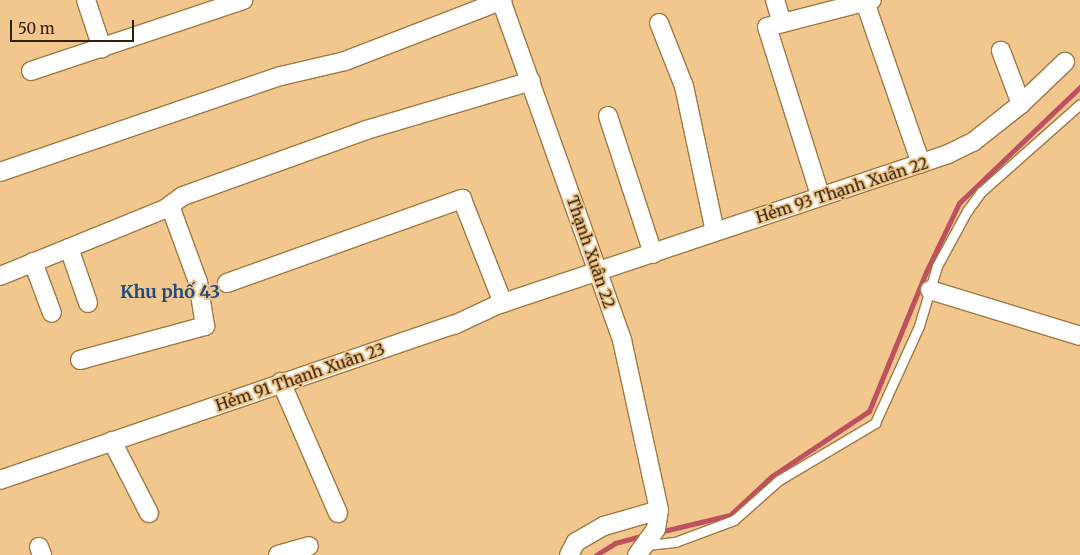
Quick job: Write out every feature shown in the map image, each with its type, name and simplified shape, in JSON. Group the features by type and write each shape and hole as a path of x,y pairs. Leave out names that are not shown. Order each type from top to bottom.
{"street":[{"path":"86,0 102,48"},
{"path":"31,71 243,0"},
{"path":"0,172 282,76 345,61 502,0"},
{"name":"Thạnh Xuân 22","path":"502,0 622,340 659,510"},
{"path":"775,0 782,22"},
{"path":"820,195 767,27 782,22 868,1 921,164"},
{"path":"659,23 684,86 715,232"},
{"path":"1001,51 1021,104"},
{"name":"Hẻm 93 Thạnh Xuân 22","path":"598,272 820,195 921,164 973,142 1021,104 1065,62"},
{"path":"0,276 170,206 183,196 366,130 531,81"},
{"path":"608,116 653,254"},
{"path":"227,283 462,199 503,303"},
{"path":"80,360 205,326 198,282 170,206"},
{"path":"69,248 88,303"},
{"path":"33,262 52,312"},
{"name":"Hẻm 91 Thạnh Xuân 23","path":"0,480 281,382 454,326 503,303 598,272"},
{"path":"930,290 1080,336"},
{"path":"281,382 338,513"},
{"path":"112,441 149,513"},
{"path":"570,555 576,542 604,526 659,510 656,529 642,550"},
{"path":"278,555 309,546"}],"lane":[{"path":"642,550 675,542 734,520 779,480 875,423 919,326 937,266 966,211 981,192 1080,104"}],"waterway":[{"path":"659,532 730,515 772,476 869,411 926,272 959,203 1080,87"},
{"path":"596,555 615,543 645,535"}],"district":[{"name":"Khu phố 43","path":"170,292"}]}
